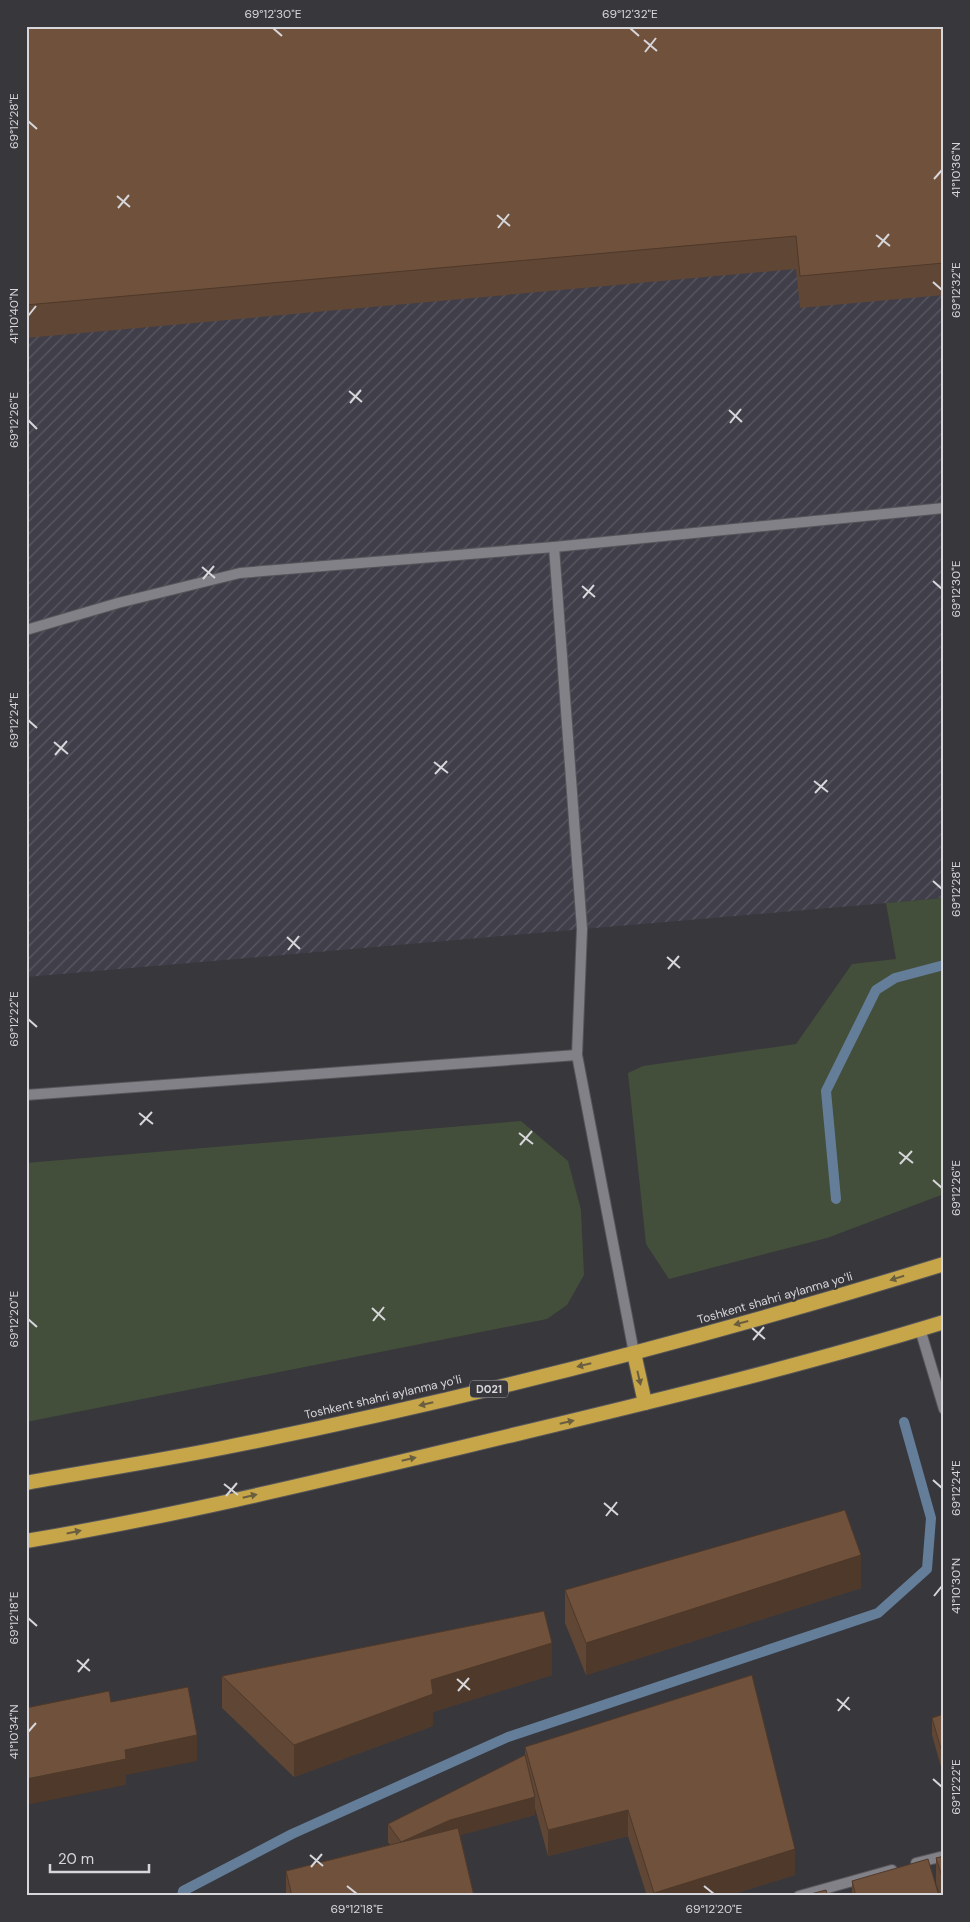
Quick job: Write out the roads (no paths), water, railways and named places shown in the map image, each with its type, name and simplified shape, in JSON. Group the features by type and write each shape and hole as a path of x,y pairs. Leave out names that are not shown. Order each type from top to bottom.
{"highway":[{"name":"Toshkent shahri aylanma yoʻli","path":"26,1483 241,1444 425,1404 634,1353 944,1264"},
{"path":"26,1542 243,1498 646,1403 862,1347 944,1322"},
{"path":"634,1353 646,1403"}],"street":[{"path":"26,630 118,603 240,573 554,546 944,508"},
{"path":"554,546 582,929 577,1055 634,1353"},
{"path":"26,1095 577,1055"},
{"path":"920,1329 944,1409"},
{"path":"799,1896 944,1856"}],"waterway":[{"path":"836,1199 826,1091 876,990 895,978 944,965"},
{"path":"182,1896 183,1891 292,1834 508,1737 878,1613 927,1569 931,1518 904,1422"}]}
